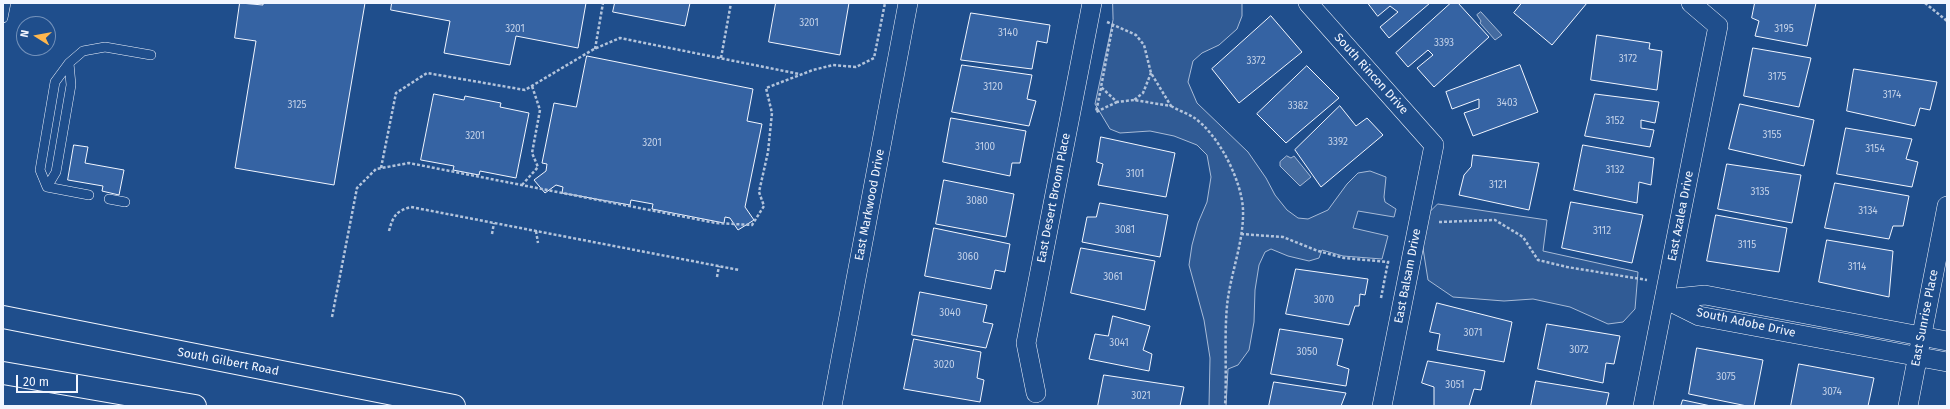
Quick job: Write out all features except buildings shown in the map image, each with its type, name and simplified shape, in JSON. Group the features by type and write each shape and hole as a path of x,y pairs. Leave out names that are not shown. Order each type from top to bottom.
{"main road":[{"name":"South Gilbert Road","path":"3,317 454,406"},
{"path":"3,373 195,406"}],"street":[{"name":"East Markwood Drive","path":"832,406 908,3"},
{"name":"South Rincon Drive","path":"1308,3 1434,145"},
{"name":"East Azalea Drive","path":"1643,406 1718,26 1691,3"},
{"name":"East Desert Broom Place","path":"1036,393 1026,343 1091,11"},
{"name":"East Balsam Drive","path":"1382,406 1434,145"},
{"name":"East Sunrise Place","path":"1908,406 1947,206"},
{"name":"South Adobe Drive","path":"1666,291 1705,295 1947,341"},
{"name":"South Adobe Drive","path":"1666,291 1699,316 1947,362"}],"lane":[{"path":"3,18 6,3"},
{"path":"47,187 40,170 55,82 69,63 83,51 105,46 151,55"},
{"path":"47,187 56,172 71,85 69,63"},
{"path":"47,187 89,195"},
{"path":"110,199 125,202"}],"path":[{"path":"594,49 603,3"},
{"path":"721,58 731,3"},
{"path":"332,317 357,188 376,169 409,163 716,223 752,225 764,206 759,192 768,152 772,113 766,88 801,74 833,65 856,67 874,58 885,3"},
{"path":"1925,3 1947,21"},
{"path":"1091,11 1136,35 1144,45 1151,73 1171,106"},
{"path":"1113,24 1096,112 1117,102 1134,100 1171,106 1193,117 1209,131 1222,150 1240,192 1243,211 1241,234 1228,304 1225,332 1225,406"},
{"path":"381,168 396,93 427,73 525,90 594,49 620,38 801,74"},
{"path":"1134,100 1143,94 1151,73"},
{"path":"522,185 538,167 532,153 540,110 532,86"},
{"path":"1101,87 1117,102"},
{"path":"389,231 392,220 399,210 411,207 739,270"},
{"path":"1419,223 1458,220 1495,220 1523,237 1538,260 1666,291"},
{"path":"492,234 494,223"},
{"path":"536,231 538,243"},
{"path":"1241,234 1283,237 1318,251 1344,258 1388,262"},
{"path":"717,277 719,266"}],"shaded area":[{"path":"1113,3 1242,3 1242,16 1237,29 1219,45 1202,53 1193,61 1188,82 1197,103 1248,152 1266,178 1275,195 1287,210 1298,218 1308,219 1328,210 1347,184 1358,173 1370,171 1386,177 1385,202 1396,209 1394,217 1358,211 1353,228 1388,236 1382,259 1343,256 1322,250 1319,258 1309,261 1288,256 1271,249 1265,252 1259,265 1255,290 1254,322 1249,350 1238,365 1228,369 1226,406 1209,406 1210,358 1204,320 1189,265 1192,245 1198,223 1207,202 1211,177 1207,155 1197,145 1174,136 1150,131 1120,133 1110,129 1095,104 1113,20"},
{"path":"1481,12 1502,35 1495,40 1480,23 1481,21 1477,15"},
{"path":"1287,156 1291,158 1294,156 1311,177 1300,186 1280,166 1280,162"},
{"path":"1438,204 1547,220 1543,251 1638,272 1635,309 1623,322 1608,324 1570,307 1533,299 1504,301 1453,297 1428,280 1419,223"}]}
